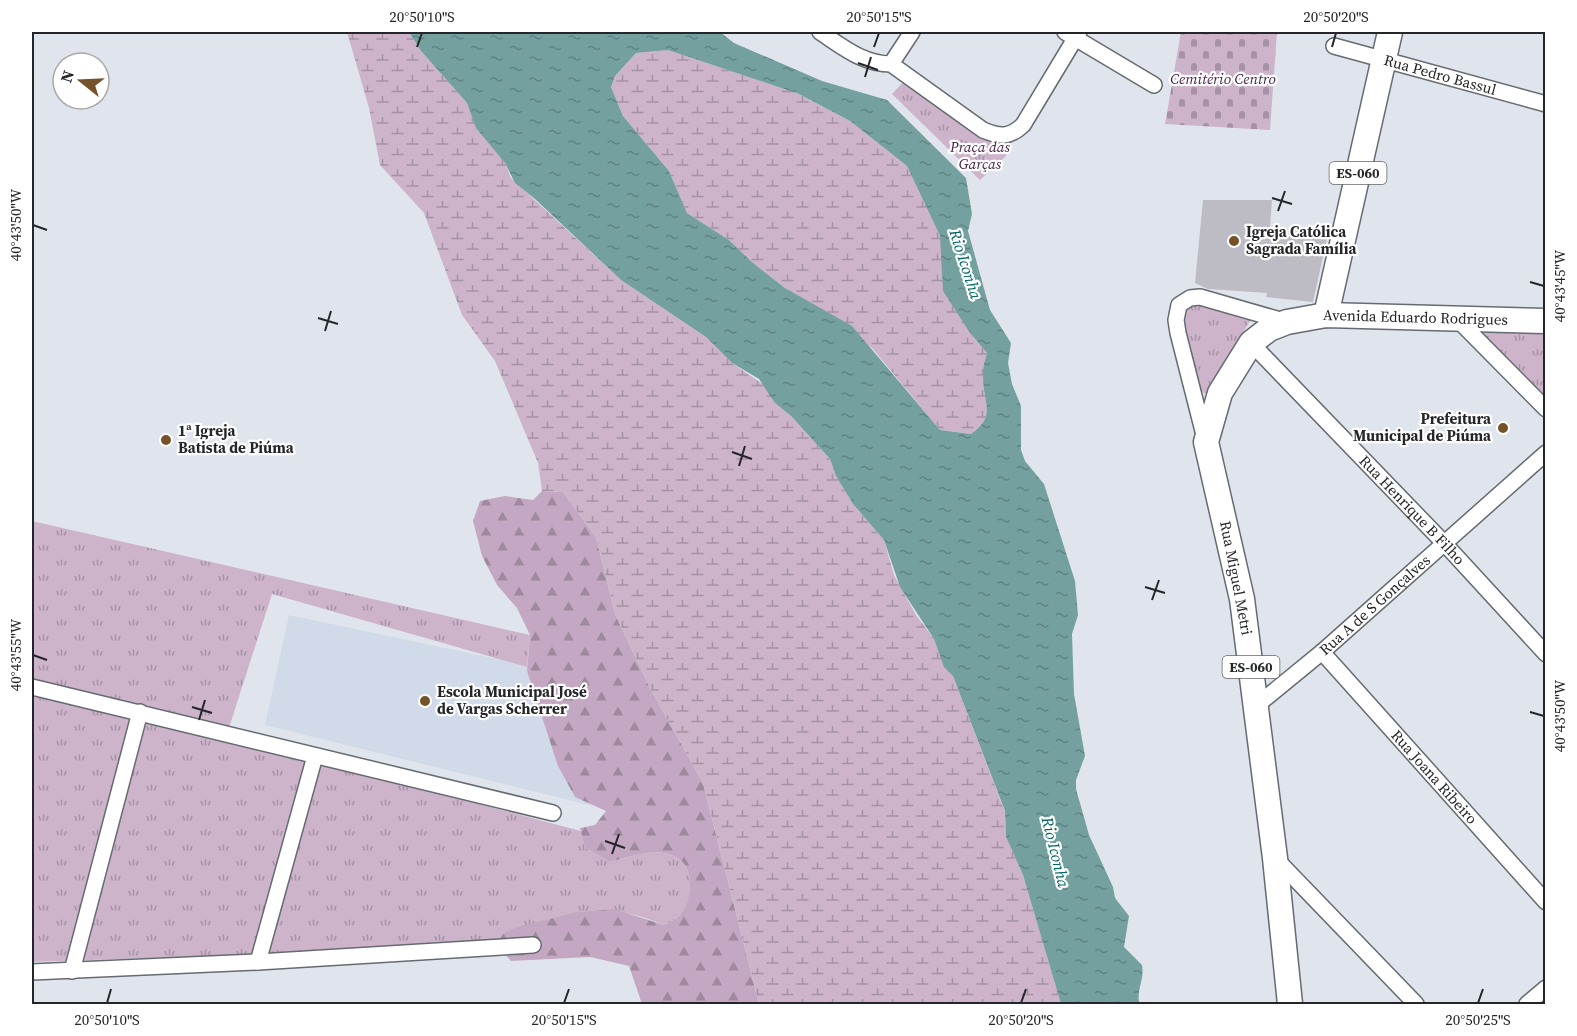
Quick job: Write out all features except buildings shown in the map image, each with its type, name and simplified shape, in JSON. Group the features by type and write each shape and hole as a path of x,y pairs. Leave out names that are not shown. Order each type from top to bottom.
{"main road":[{"name":"ES-060","path":"1326,315 1390,32"},
{"name":"Avenida Eduardo Rodrigues","path":"1251,343 1269,329 1287,322 1326,315 1545,321"},
{"name":"Rua Miguel Metri","path":"1251,343 1220,393 1206,442 1242,600 1275,858 1290,1005"}],"street":[{"path":"820,32 862,58 877,64 891,64 983,130 1000,137 1013,134 1023,124 1073,34 1154,84"},
{"path":"891,64 912,32"},
{"name":"Rua Pedro Bassul","path":"1334,46 1545,104"},
{"name":"Avenida Eduardo Rodrigues","path":"1206,442 1178,333 1176,320 1179,305 1190,298 1200,297 1287,322"},
{"path":"1456,318 1545,409"},
{"name":"Rua Henrique B Filho","path":"1251,343 1444,543 1545,654"},
{"name":"Rua A de S Gonçalves","path":"1256,706 1322,652 1545,453"},
{"name":"Rua Joana Ribeiro","path":"1322,652 1545,902"},
{"path":"32,687 553,813"},
{"path":"72,971 140,712"},
{"path":"258,962 315,756"},
{"path":"1275,858 1416,1005"},
{"path":"32,972 258,962 532,945"},
{"path":"1527,1005 1545,988"}],"shaded area":[{"name":"Escola Municipal José de Vargas Scherrer","path":"289,615 578,676 593,806 265,725"}],"green space":[{"path":"347,32 409,32 421,51 467,103 476,127 505,163 511,178 621,280 706,337 732,363 767,387 775,403 791,416 830,459 836,476 853,504 884,540 894,575 916,615 934,639 943,663 953,676 1005,812 1006,837 1023,875 1061,1004 759,1004 703,783 650,688 615,614 596,537 563,492 542,491 538,463 495,361 462,315 424,213 380,165 369,108"},
{"name":"Cemitério Centro","path":"1181,32 1277,32 1270,130 1165,124"},
{"path":"668,50 799,94 850,121 907,166 940,236 943,260 970,333 987,353 983,374 986,415 984,421 971,434 940,430 872,348 785,288 753,263 729,240 687,213 669,171 623,116 611,87 615,76 636,53"},
{"name":"Praça das Garças","path":"907,78 1007,155 980,180 892,94"},
{"path":"1197,300 1251,319 1207,395 1199,390 1182,320 1185,309"},
{"path":"1480,332 1545,334 1545,403"},
{"path":"542,491 563,492 596,537 615,614 650,688 703,783 759,1004 642,1004 629,966 590,957 511,961 496,944 504,933 518,927 577,912 614,909 664,925 680,915 684,909 690,886 690,878 684,864 671,855 644,853 609,862 585,847 580,828 595,825 606,811 575,797 558,766 527,671 530,635 517,608 497,585 482,556 473,521 480,501 505,496 533,500"},
{"path":"32,521 530,635 527,667 272,594 226,737 581,831 585,847 609,862 644,853 671,855 684,864 690,878 689,894 684,909 679,916 664,925 640,916 618,912 598,910 579,913 540,925 497,946 32,962"}],"water":[{"name":"Rio Iconha","path":"409,32 720,32 734,43 822,81 887,100 966,178 972,214 968,231 990,310 1011,343 1008,363 1012,384 1021,406 1021,450 1025,461 1044,484 1075,581 1078,615 1072,634 1074,694 1085,756 1076,780 1076,789 1089,835 1113,887 1115,898 1129,916 1124,947 1142,965 1140,1004 1061,1004 1023,875 1006,837 1005,811 953,676 944,667 934,639 900,587 884,540 853,504 836,476 830,459 791,416 775,403 759,379 732,363 706,337 621,280 515,183 505,163 476,128 467,103 421,51","holes":["668,50 799,94 850,121 907,166 940,236 943,291 970,333 987,353 983,374 986,415 984,421 971,434 940,430 852,326 785,288 753,263 729,240 687,213 669,171 623,116 611,87 615,76 636,53"]}],"place":[{"name":"Igreja Católica Sagrada Família","path":"1234,241"},
{"name":"Prefeitura Municipal de Piúma","path":"1503,428"},
{"name":"1ª Igreja Batista de Piúma","path":"166,440"},
{"name":"Escola Municipal José de Vargas Scherrer","path":"425,701"}]}
